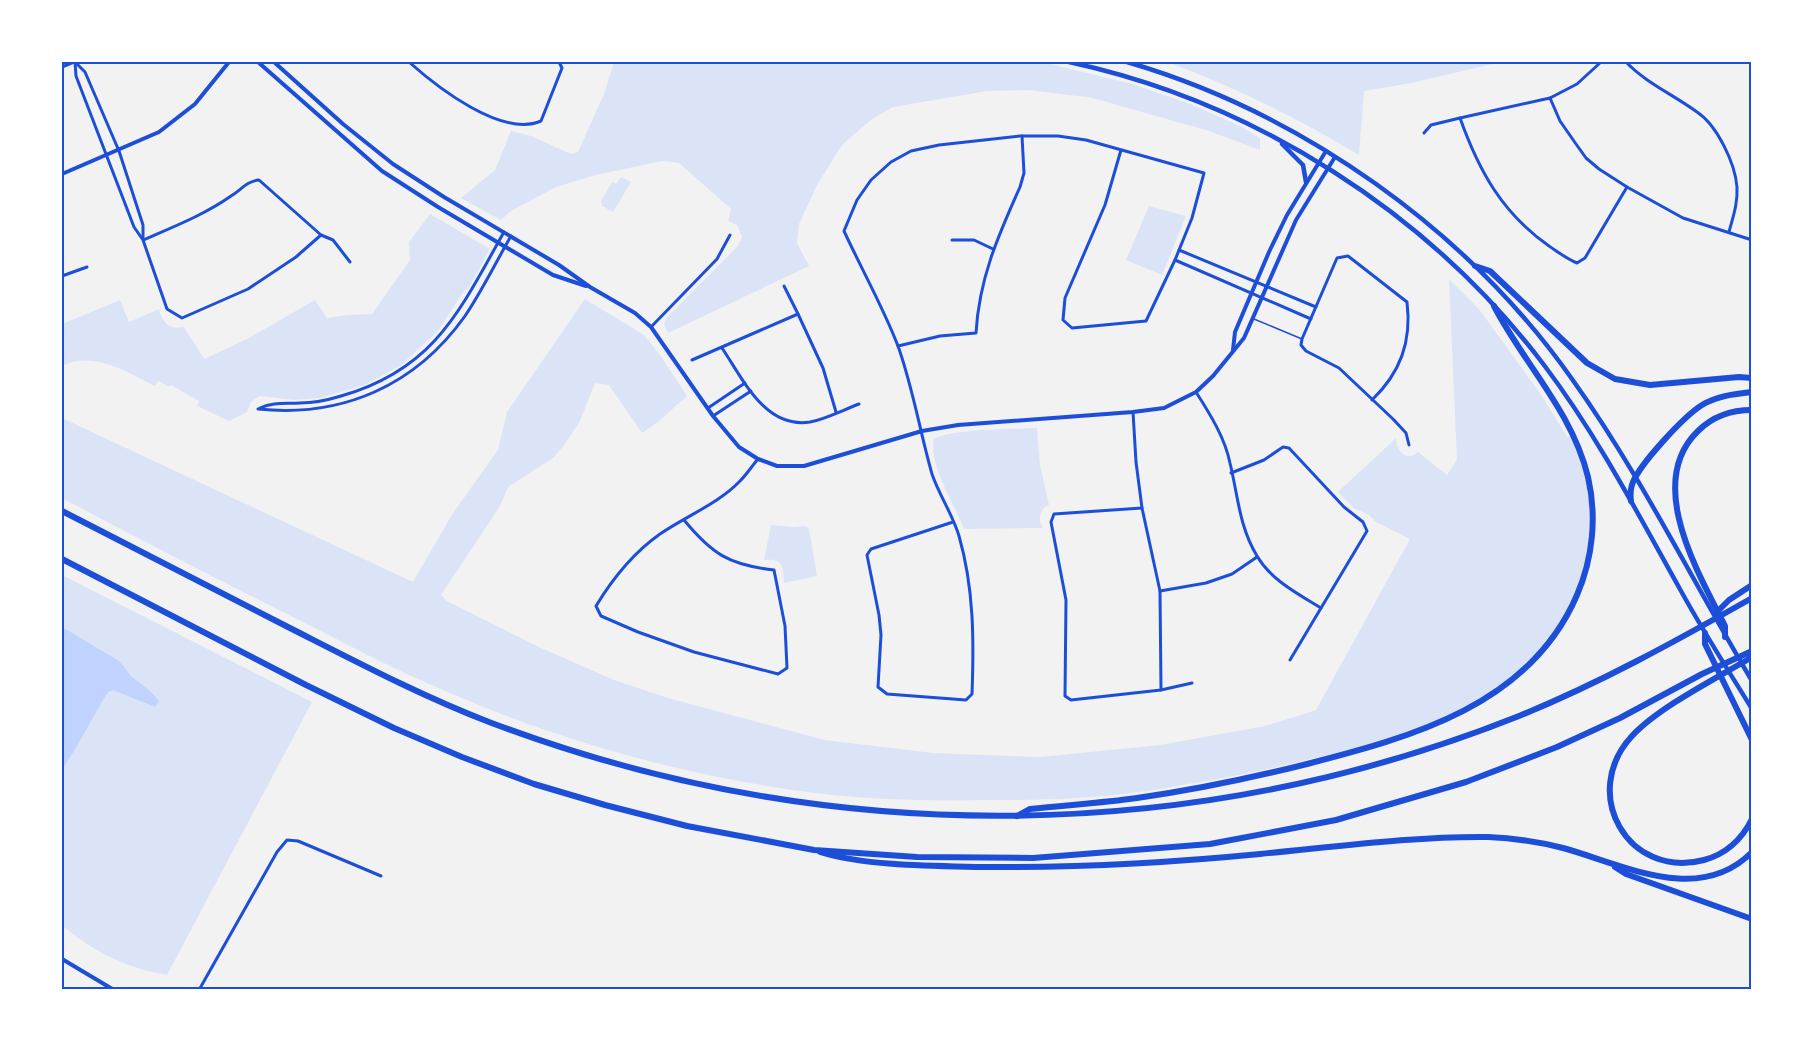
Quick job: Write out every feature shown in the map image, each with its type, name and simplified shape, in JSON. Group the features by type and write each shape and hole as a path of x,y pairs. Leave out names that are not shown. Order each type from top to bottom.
{"highway":[{"path":"1475,266 1490,271 1587,363 1615,379 1650,385 1752,378"},
{"path":"1015,817 1030,809 1136,798 1263,775 1383,743 1429,728 1474,706 1515,677 1542,651 1564,623 1585,575 1591,545 1592,499 1581,453 1573,432 1504,326 1494,306"},
{"path":"1631,501 1630,491 1635,478 1674,429 1701,406 1726,396 1752,392"},
{"path":"1725,636 1725,626 1689,551 1680,526 1676,493 1677,470 1685,448 1692,437 1709,421 1733,411 1752,410"},
{"path":"62,511 364,666 490,722 591,756 664,777 726,791 865,811 957,817 1015,817 1110,812 1176,805 1307,782 1367,767 1423,751 1521,715 1599,680 1752,598"},
{"path":"62,559 394,728 534,784 687,826 814,850 917,857 1034,858 1210,844 1336,820 1466,782 1546,751 1620,718 1702,674 1752,653"},
{"path":"1706,624 1730,600 1752,585"},
{"path":"1705,633 1705,644 1752,740"},
{"path":"1752,653 1747,660 1655,716 1632,736 1613,766 1609,795 1613,812 1625,836 1644,853 1665,861 1690,863 1721,853 1738,840 1752,819"},
{"path":"814,850 839,858 916,865 1086,866 1486,837 1547,844 1662,878 1686,879 1704,877 1725,870 1752,852"},
{"path":"1609,863 1626,874 1752,919"}],"main road":[{"path":"1069,62 1118,73 1176,92 1275,138 1328,169 1373,200 1412,228 1461,271 1543,363 1566,395 1604,453 1705,633 1752,709"},
{"path":"1127,62 1184,80 1218,94 1285,127 1326,151 1435,229 1475,266 1532,326 1566,371 1611,438 1752,681"},
{"path":"1275,138 1303,165 1306,182"}],"street":[{"path":"75,62 85,72 119,151 143,225 143,240"},
{"path":"62,67 75,62"},
{"path":"75,62 76,76 134,226 143,240 167,309 182,318 248,289 296,257 321,235"},
{"path":"62,174 159,132 195,104 229,62"},
{"path":"258,62 382,171 553,275 590,288"},
{"path":"274,62 343,124 393,164 444,197 559,264 590,288 635,313 651,327 713,416 739,447 758,459 777,466 804,466 922,430 1164,408 1196,392 1213,376 1244,338 1296,220 1335,157"},
{"path":"409,62 460,101 490,117 530,126 541,122 562,68 559,62"},
{"path":"1424,133 1431,125 1550,98 1577,84 1601,62"},
{"path":"1626,62 1648,80 1713,124 1732,167 1737,186 1735,210 1728,232"},
{"path":"1550,98 1560,122 1586,158 1627,187 1683,218 1752,240"},
{"path":"1460,118 1479,166 1502,201 1535,236 1571,261 1577,263 1582,261 1627,187"},
{"path":"336,132 343,124"},
{"path":"953,522 871,549 867,555 881,635 878,687 887,694 966,700 972,694 974,642 971,598 959,536 933,475 898,346 844,231 856,200 871,180 891,162 911,151 939,145 1022,136 1058,136 1086,140 1204,173 1192,218 1146,321 1072,328 1063,320 1065,298 1105,205 1121,150"},
{"path":"898,346 940,336 976,333 977,308 985,273 1024,173 1022,136"},
{"path":"1233,351 1235,332 1287,214 1326,151"},
{"path":"143,240 191,219 231,196 251,180 259,180 321,235 333,240 350,262"},
{"path":"438,207 444,197"},
{"path":"504,232 460,308 438,339 403,368 383,380 343,395 302,403 269,404 258,409 303,410 335,406 369,395 405,376 429,357 451,335 467,314 511,236"},
{"path":"651,327 717,259 730,235"},
{"path":"952,240 974,240 993,249"},
{"path":"1179,250 1316,307"},
{"path":"1372,400 1387,385 1401,363 1407,342 1409,318 1407,302 1348,256 1337,258 1301,345 1306,351 1339,368 1406,433 1409,445"},
{"path":"1175,260 1311,319"},
{"path":"62,275 87,267"},
{"path":"784,286 823,368 836,412"},
{"path":"692,360 798,314"},
{"path":"722,348 745,383 770,413 794,422 810,422 859,404"},
{"path":"708,408 745,383"},
{"path":"713,416 751,391"},
{"path":"1196,392 1220,434 1230,463 1241,522 1257,557 1286,587 1321,608"},
{"path":"1133,412 1142,508 1160,591 1161,690"},
{"path":"1231,473 1264,460 1282,447 1289,448 1344,507 1364,522 1367,531 1290,660"},
{"path":"684,519 700,540 723,557 747,567 774,570 785,626 787,668 778,675 694,652 638,632 601,616 596,606 613,579 641,549 660,534 684,519 724,494 740,481 758,459"},
{"path":"1142,508 1054,514 1051,522 1066,600 1065,696 1071,700 1161,690 1192,683"},
{"path":"1160,591 1206,583 1232,574 1257,557"},
{"path":"198,990 277,852 287,840 298,841 381,876"},
{"path":"62,959 114,990"}],"lane":[{"path":"1254,319 1302,339"}],"shaded area":[{"path":"614,62 1041,62 1129,83 1188,103 1240,126 1260,138 1260,150 1209,131 1089,97 1030,90 987,91 893,107 872,119 842,145 817,185 799,224 797,243 809,266 668,333 664,324 666,318 738,246 742,237 737,225 728,221 731,209 679,163 662,161 596,175 556,187 511,211 501,220 461,198 495,170 511,131 531,136 571,154 578,152 604,94"},
{"path":"1167,62 1501,62 1411,83 1364,91 1359,155 1265,104"},
{"path":"621,177 631,182 613,212 602,206 601,201 612,182 616,184"},
{"path":"1149,206 1186,216 1162,275 1126,260"},
{"path":"430,214 490,249 468,289 464,291 438,331 401,365 365,385 320,398 294,400 259,396 251,402 247,412 229,421 197,406 199,401 171,385 170,387 158,381 155,386 110,365 98,362 86,360 62,366 62,324 120,300 129,322 159,309 167,324 184,327 204,359 249,338 315,300 327,318 372,314 410,260 409,242"},
{"path":"1449,279 1479,309 1542,396 1567,437 1571,436 1583,467 1589,500 1589,532 1584,564 1574,595 1560,624 1540,650 1516,673 1487,695 1432,722 1336,753 1243,774 1158,789 1118,795 1061,799 879,799 815,793 721,778 629,756 494,711 411,676 207,574 62,498 62,418 413,582 453,513 498,450 507,412 585,299 644,335 687,396 642,433 609,385 595,383 580,421 565,444 553,458 508,487 500,506 441,595 447,601 539,647 614,680 668,698 825,740 933,753 1040,757 1160,745 1265,726 1316,710 1410,539 1354,508 1338,492 1396,438 1402,454 1409,456 1418,452 1447,475 1457,460"},
{"path":"1037,428 1040,465 1049,505 1040,515 1043,528 964,529 938,472 933,449 934,439 968,431"},
{"path":"771,525 806,526 809,529 817,576 784,583 779,562 764,560"},
{"path":"62,575 312,702 167,975 140,969 114,959 62,926"}],"water":[{"path":"62,627 119,661 131,676 159,701 155,707 113,690 108,692 62,769"}]}
